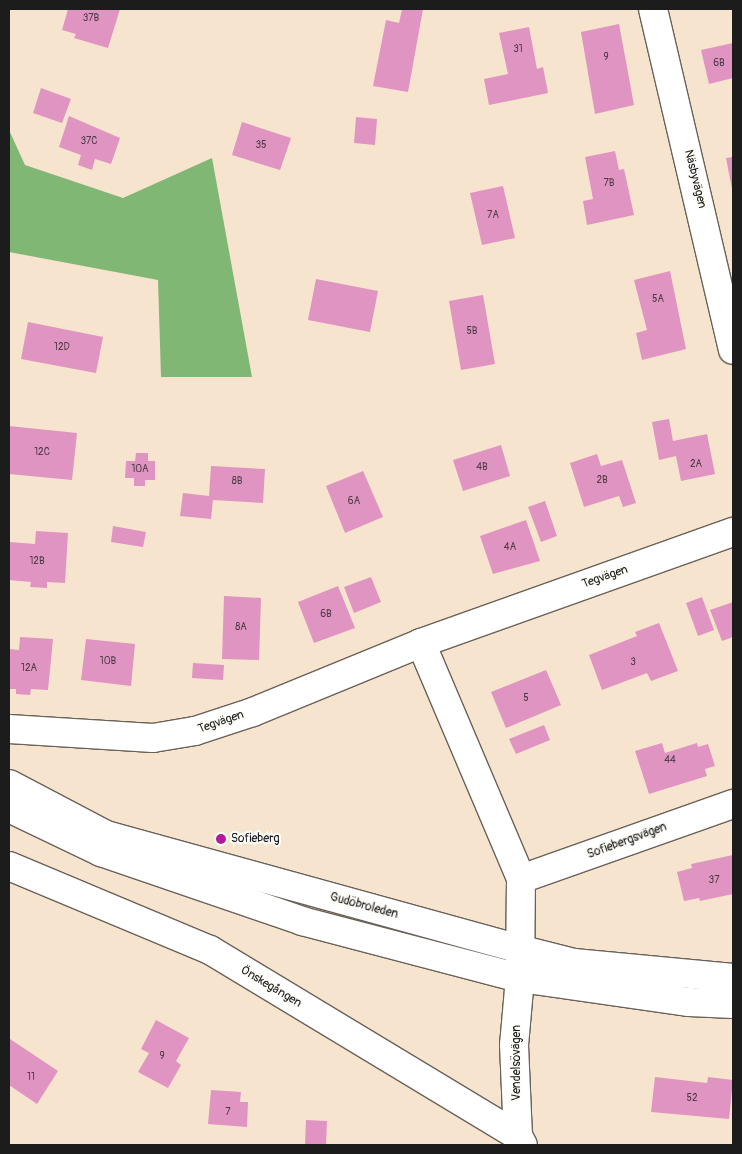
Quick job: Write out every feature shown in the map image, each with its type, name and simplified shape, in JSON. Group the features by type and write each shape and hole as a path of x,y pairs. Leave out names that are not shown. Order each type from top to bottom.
{"street":[{"name":"Näsbyvägen","path":"653,9 733,350"},
{"name":"Tegvägen","path":"9,729 153,738 195,732 253,712 420,642 733,532"},
{"path":"420,642 521,879 519,949"},
{"name":"Gudöbroleden","path":"9,784 106,835 519,949 574,963 733,978"},
{"name":"Sofiebergsvägen","path":"521,879 733,804"},
{"path":"9,808 100,852 302,921 520,978 689,1002 733,1004"},
{"name":"Önskegången","path":"9,866 210,950 520,1141"},
{"name":"Vendelsövägen","path":"519,949 520,978 514,1046 520,1141"}],"green space":[{"path":"9,130 25,165 123,198 212,158 252,377 161,377 158,280 9,252"}],"building":[{"path":"68,9 120,9 108,48 74,38 76,34 62,30"},
{"path":"402,9 423,9 408,92 373,86 386,20 399,23"},
{"path":"619,24 634,105 595,114 581,32"},
{"path":"529,27 537,69 543,67 548,93 489,105 484,79 508,74 499,33"},
{"path":"733,43 733,78 709,84 701,50"},
{"path":"41,88 71,99 62,123 33,113"},
{"path":"69,116 120,138 111,164 95,159 92,170 78,165 81,155 59,147"},
{"path":"356,117 377,119 375,145 354,143"},
{"path":"242,122 291,138 280,170 232,155"},
{"path":"615,151 619,170 624,169 634,215 587,225 583,201 593,199 585,157"},
{"path":"733,157 733,189 732,189 726,158"},
{"path":"503,186 515,238 482,245 470,193"},
{"path":"670,271 686,349 642,360 636,333 647,330 634,280"},
{"path":"316,279 378,291 370,332 308,320"},
{"path":"483,295 495,364 461,370 449,301"},
{"path":"28,322 103,337 96,373 21,359"},
{"path":"669,419 673,441 707,434 715,474 681,481 676,456 659,460 652,422"},
{"path":"9,426 77,433 72,480 9,474"},
{"path":"501,445 510,476 463,491 453,460"},
{"path":"136,453 148,453 148,461 155,461 155,480 145,480 145,486 134,486 134,478 125,478 126,461 135,461"},
{"path":"597,454 601,466 622,460 636,503 623,507 619,496 584,507 570,463"},
{"path":"211,466 265,469 263,503 213,500 211,519 180,516 183,493 209,496"},
{"path":"363,471 383,517 345,533 326,486"},
{"path":"545,501 557,536 541,542 528,507"},
{"path":"526,520 540,561 493,574 480,536"},
{"path":"113,526 146,532 143,547 111,542"},
{"path":"36,531 68,533 65,583 47,582 47,588 30,587 31,582 9,580 9,542 35,544"},
{"path":"371,577 381,602 354,613 344,587"},
{"path":"338,586 355,628 314,643 298,602"},
{"path":"224,596 261,598 259,660 222,659"},
{"path":"702,597 714,630 698,636 686,603"},
{"path":"733,602 733,637 722,641 710,610"},
{"path":"659,623 678,671 651,681 647,673 602,690 589,655 637,636 635,632"},
{"path":"20,637 53,639 48,690 31,689 30,695 16,694 16,689 9,689 9,649 19,650"},
{"path":"86,639 135,644 131,686 81,680"},
{"path":"193,663 224,665 223,680 192,678"},
{"path":"546,670 561,705 506,728 491,692"},
{"path":"544,725 550,740 516,754 509,739"},
{"path":"662,743 665,753 697,743 698,747 708,744 715,766 705,769 707,776 649,794 635,751"},
{"path":"733,855 733,894 700,901 699,898 684,901 677,872 692,868 691,864"},
{"path":"156,1020 189,1038 176,1061 181,1065 168,1088 138,1072 149,1053 141,1049"},
{"path":"10,1039 58,1071 37,1104 9,1085"},
{"path":"655,1077 707,1083 708,1077 733,1080 729,1119 651,1112"},
{"path":"211,1090 241,1092 240,1102 248,1102 247,1127 208,1124"},
{"path":"306,1120 327,1121 326,1145 305,1145"}],"place":[{"name":"Sofieberg","path":"221,839"}]}
